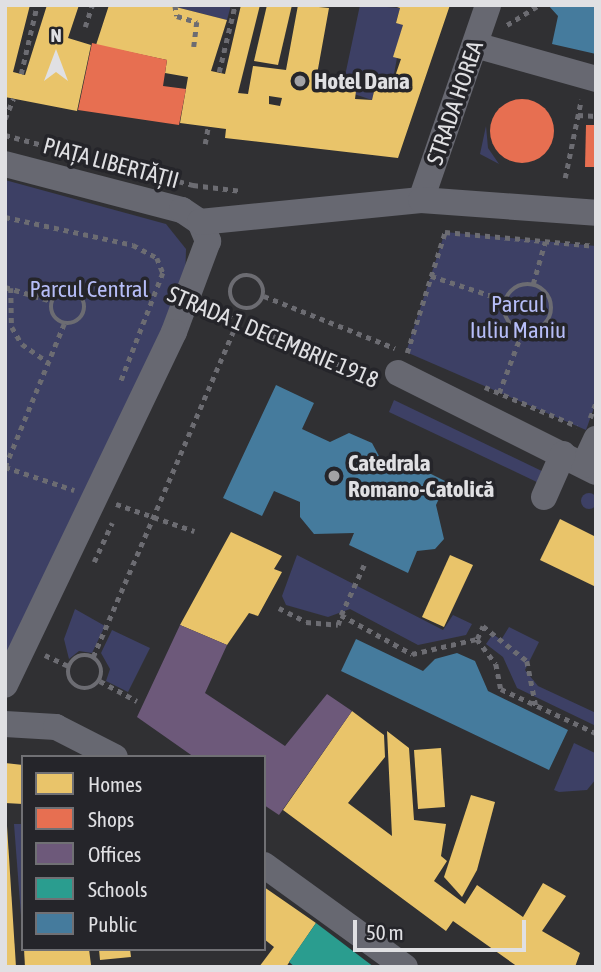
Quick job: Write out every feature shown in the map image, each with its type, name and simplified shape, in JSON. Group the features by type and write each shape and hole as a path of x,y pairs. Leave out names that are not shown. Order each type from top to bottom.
{"street":[{"name":"STRADA HOREA","path":"421,200 488,5"},
{"path":"475,45 590,84"},
{"path":"5,164 182,210 200,222 208,241 187,300 5,685"},
{"path":"200,222 421,200 596,213"},
{"name":"STRADA 1 DECEMBRIE 1918","path":"403,367 581,464"},
{"path":"544,497 581,464 596,439"},
{"path":"5,724 56,727 112,755"},
{"path":"266,866 405,967"}],"path":[{"path":"21,74 37,5"},
{"path":"85,27 92,5"},
{"path":"175,5 177,16 197,22 194,47"},
{"path":"219,72 235,5"},
{"path":"506,25 539,5"},
{"path":"565,178 578,115 590,84"},
{"path":"5,119 13,99"},
{"path":"578,115 596,116"},
{"path":"205,144 208,127"},
{"name":"PIAȚA LIBERTĂȚII","path":"5,135 216,189"},
{"path":"5,217 133,245"},
{"path":"243,309 230,292 239,277 256,277 264,296 403,367 445,232 596,246"},
{"path":"533,284 545,242"},
{"path":"431,276 522,306"},
{"path":"533,284 550,296 552,312 545,326 522,332 509,323 505,300 514,288 533,284"},
{"path":"48,362 22,344 12,327 8,288 52,301"},
{"name":"STRADA 1 DECEMBRIE 1918","path":"156,288 237,324 403,367"},
{"path":"52,301 65,290 84,300 82,316 64,324 5,467 194,531"},
{"path":"243,309 254,308 264,296"},
{"path":"52,301 54,317 64,324"},
{"path":"93,657 158,519 243,309"},
{"path":"499,393 522,332"},
{"path":"476,383 586,430 596,402"},
{"path":"279,608 306,621 338,625 363,565"},
{"path":"341,615 412,654 477,639"},
{"path":"477,639 483,626 527,660 536,706"},
{"path":"477,639 496,664 500,689 596,733"},
{"path":"77,657 93,657 101,666 100,681 80,689 69,678 77,657"},
{"path":"100,681 137,701"}],"green space":[{"path":"168,5 231,5 227,20"},
{"path":"360,5 400,8 396,22 403,25 392,85 376,83 372,100 342,90"},
{"path":"486,126 488,148 499,164 480,154"},
{"name":"Parcul Central","path":"5,180 166,224 186,249 185,282 5,673"},
{"name":"Parcul Iuliu Maniu","path":"445,232 596,246 596,402 586,430 406,352"},
{"path":"394,400 546,473 541,484 389,412"},
{"path":"586,493 592,493 597,501 595,507 586,509 581,504 581,498"},
{"path":"297,555 443,630 453,615 472,624 466,635 418,645 350,609 328,617 286,605 282,596"},
{"path":"75,609 105,626 92,653 79,651 69,659 64,639"},
{"path":"509,627 539,642 525,670 538,686 596,713 596,726 517,688 503,657 486,644 493,634 501,640"},
{"path":"112,630 150,648 128,692 106,681 110,669 101,653"},
{"path":"574,743 595,753 596,779 587,790 559,792 554,790"},
{"path":"14,824 21,824 21,916"}],"building: Homes":[{"path":"5,5 30,5 13,72 25,75 47,5 79,5 68,38 91,45 77,111 5,97"},
{"path":"109,5 168,5 227,20 211,71 225,74 241,5 260,5 238,93 248,94 253,66 286,70 298,5 329,8 314,91 356,91 355,99 372,100 376,83 392,85 401,59 393,57 403,25 396,23 400,8 391,5 450,5 398,158 225,138 226,129 180,123 188,77 165,73 167,60 96,45","holes":["269,96 282,98 280,106 269,104"]},
{"path":"267,5 292,5 278,65 254,61"},
{"path":"560,519 596,537 596,587 540,560"},
{"path":"231,532 282,556 274,569 282,572 258,616 249,613 227,645 180,625"},
{"path":"450,555 473,565 444,627 422,617"},
{"path":"352,711 384,735 385,757 348,803 392,836 387,731 409,748 414,820 446,824 441,856 447,861 434,881 465,904 477,885 523,917 543,883 566,896 542,931 580,953 575,967 518,967 453,921 446,931 283,810"},
{"path":"441,748 445,807 418,809 414,750"},
{"path":"5,763 21,765 21,804 5,803"},
{"path":"471,795 495,802 477,870 462,897 444,877"},
{"path":"7,826 16,967 5,967"},
{"path":"266,888 316,923 286,967 259,967 274,947 266,941"},
{"path":"24,951 89,951 91,965 25,967"},
{"path":"99,951 130,951 131,957 100,960"}],"building: Shops":[{"path":"92,43 167,60 163,86 186,89 179,125 78,110"},
{"path":"516,99 528,99 545,108 552,119 552,143 545,154 528,163 516,163 504,158 495,149 490,137 490,125 495,113 504,104"},
{"path":"586,125 596,125 596,167 585,167"}],"building: Offices":[{"path":"180,625 227,645 205,693 285,746 327,694 352,711 279,815 266,806 266,755 191,755 137,717"}],"building: Schools":[{"path":"316,923 374,967 295,967 289,962"}],"building: Public":[{"path":"548,5 596,5 596,54 552,44 558,16"},
{"name":"Catedrala Romano-Catolică","path":"276,385 314,403 302,429 330,442 349,433 372,443 386,469 393,455 447,482 436,505 444,539 435,549 417,551 408,573 349,545 354,533 314,534 300,517 300,502 274,491 262,516 223,498"},
{"path":"356,639 423,671 435,659 457,653 475,661 488,691 568,730 549,770 341,671"}],"place":[{"name":"Hotel Dana","path":"300,81"},
{"name":"Catedrala Romano-Catolică","path":"334,476"}]}
